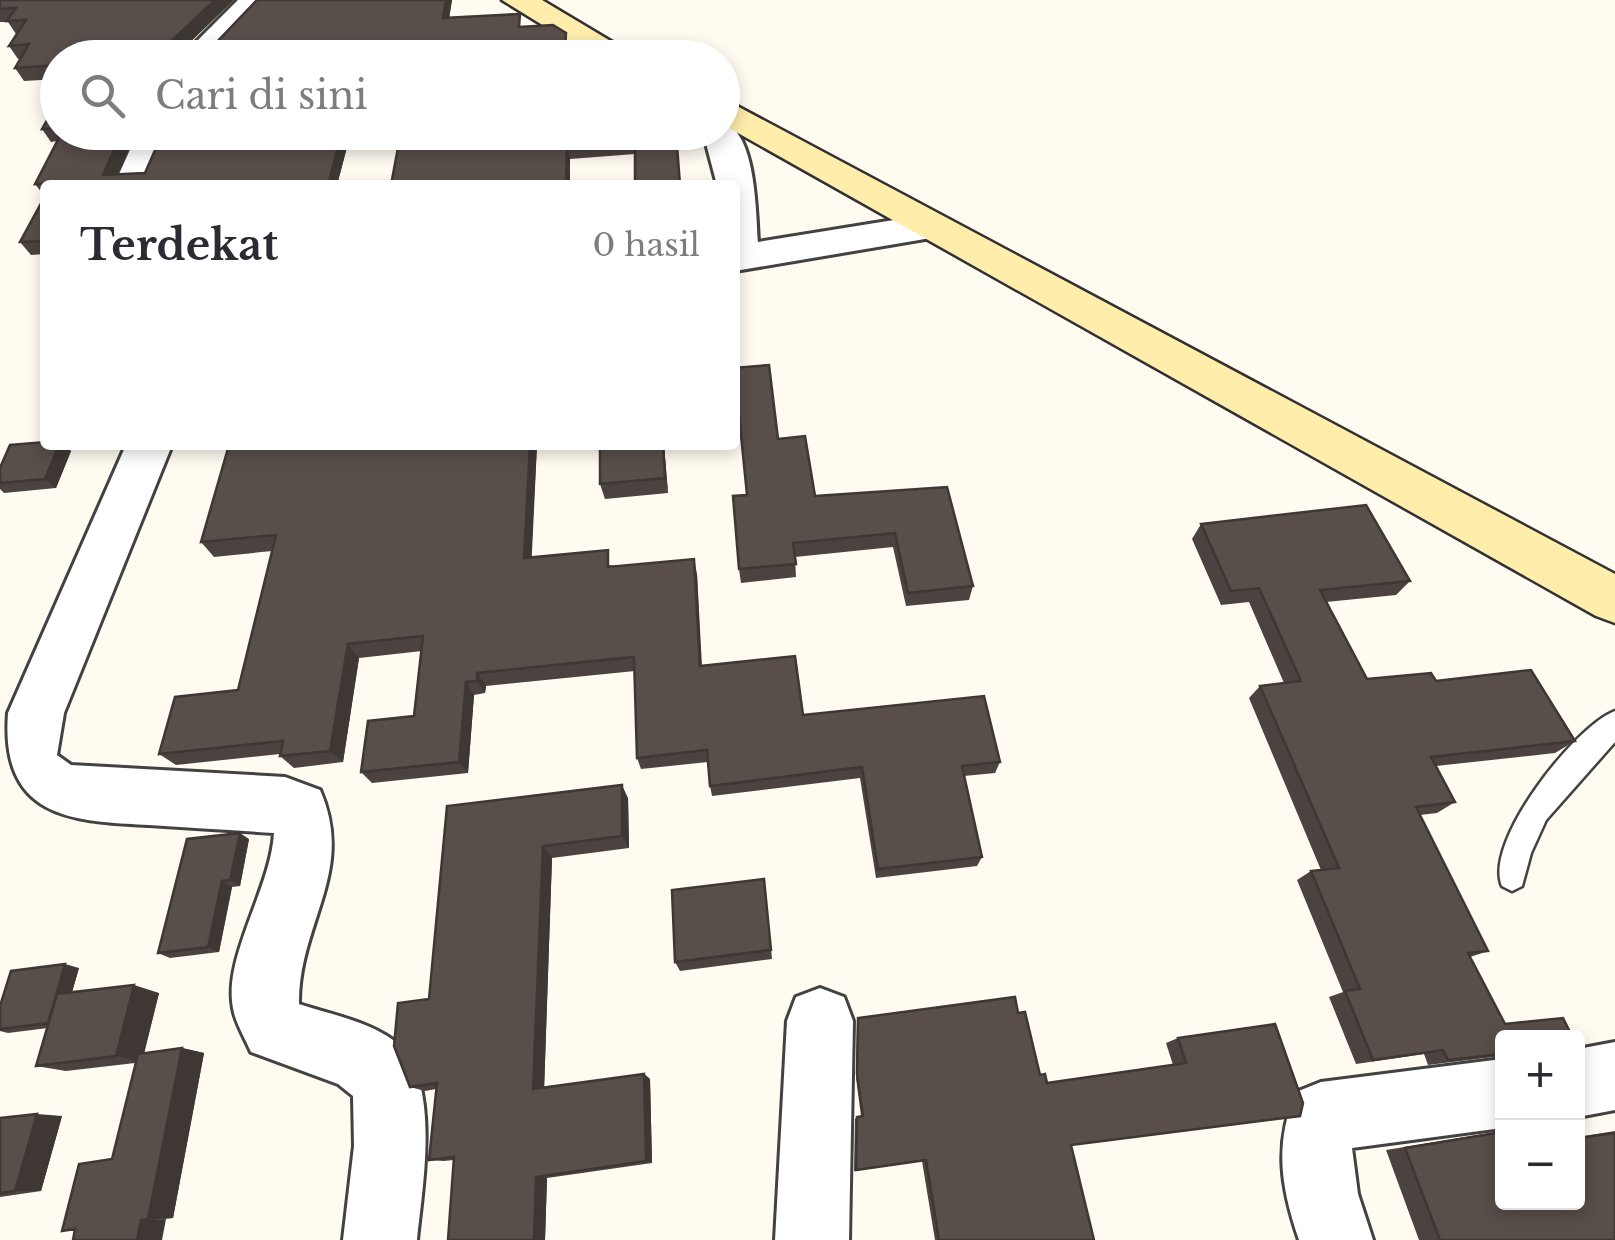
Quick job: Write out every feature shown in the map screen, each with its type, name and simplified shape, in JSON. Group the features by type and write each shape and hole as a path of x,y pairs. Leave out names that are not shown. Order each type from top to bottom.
{"main road":[{"path":"518,0 590,40"},
{"path":"740,118 1615,600"}],"street":[{"path":"215,40 256,0"},
{"path":"134,180 148,150"},
{"path":"726,150 735,180"},
{"path":"740,257 932,226"},
{"path":"147,450 36,713 28,745 31,772 40,781 71,793 253,803 299,810 304,842 270,973 267,1014 275,1028 368,1063 384,1080 390,1109 380,1240"},
{"path":"812,1240 820,1021"},
{"path":"1585,1082 1615,1076"},
{"path":"1336,1240 1317,1186 1312,1146 1321,1117 1495,1095"}],"lane":[{"path":"1512,876 1519,836 1534,811 1615,722"}],"building":[{"path":"0,0 215,0 172,40 40,40 40,66 15,68 29,44 9,46 26,20 7,21 16,8 0,9"},
{"path":"257,0 446,0 443,18 520,14 519,27 553,25 566,33 566,40 219,40"},
{"path":"53,150 114,150 103,175 145,173 155,150 337,150 329,180 40,180 35,184"},
{"path":"398,150 567,150 566,180 392,180"},
{"path":"635,150 677,150 680,180 635,180"},
{"path":"40,205 40,241 20,242"},
{"path":"769,365 778,439 805,436 815,496 947,487 973,586 908,593 895,533 793,543 796,564 739,569 733,496 747,495 740,425 740,368"},
{"path":"40,442 40,450 57,450 45,479 0,483 0,468 10,445"},
{"path":"228,450 530,450 524,558 608,550 608,567 694,559 700,666 795,656 803,715 984,696 1000,762 962,766 982,857 878,869 862,767 710,786 707,750 637,758 634,657 477,673 477,681 466,682 459,762 361,772 368,721 414,716 423,636 348,644 330,751 280,756 283,741 159,754 175,697 238,690 276,535 201,542"},
{"path":"600,450 663,450 665,478 600,484"},
{"path":"1366,505 1410,581 1320,590 1367,679 1431,673 1436,681 1531,670 1575,741 1431,757 1455,802 1416,807 1488,951 1468,953 1505,1024 1563,1018 1569,1030 1495,1030 1495,1055 1448,1060 1443,1050 1373,1060 1345,991 1360,989 1311,871 1339,868 1260,686 1301,681 1259,588 1231,591 1201,524"},
{"path":"622,785 622,836 543,846 533,1089 644,1074 646,1161 536,1177 534,1240 448,1240 454,1157 429,1160 437,1083 410,1087 394,1046 398,1003 429,999 447,806"},
{"path":"240,833 230,880 222,881 208,947 158,953 187,839"},
{"path":"764,879 771,950 675,962 672,890"},
{"path":"65,964 48,1023 0,1029 0,1006 11,971"},
{"path":"134,985 116,1056 36,1066 57,994"},
{"path":"1015,997 1018,1013 1025,1012 1040,1075 1045,1074 1047,1083 1186,1063 1178,1038 1275,1024 1303,1103 1300,1116 1071,1145 1094,1240 939,1240 926,1160 856,1170 857,1117 863,1116 857,1074 858,1018"},
{"path":"182,1048 148,1219 141,1220 137,1240 73,1240 75,1229 62,1231 79,1164 112,1159 138,1054"},
{"path":"37,1114 15,1191 0,1193 0,1118"},
{"path":"1495,1133 1495,1210 1585,1210 1585,1137 1615,1133 1615,1240 1440,1240 1405,1148"}]}
